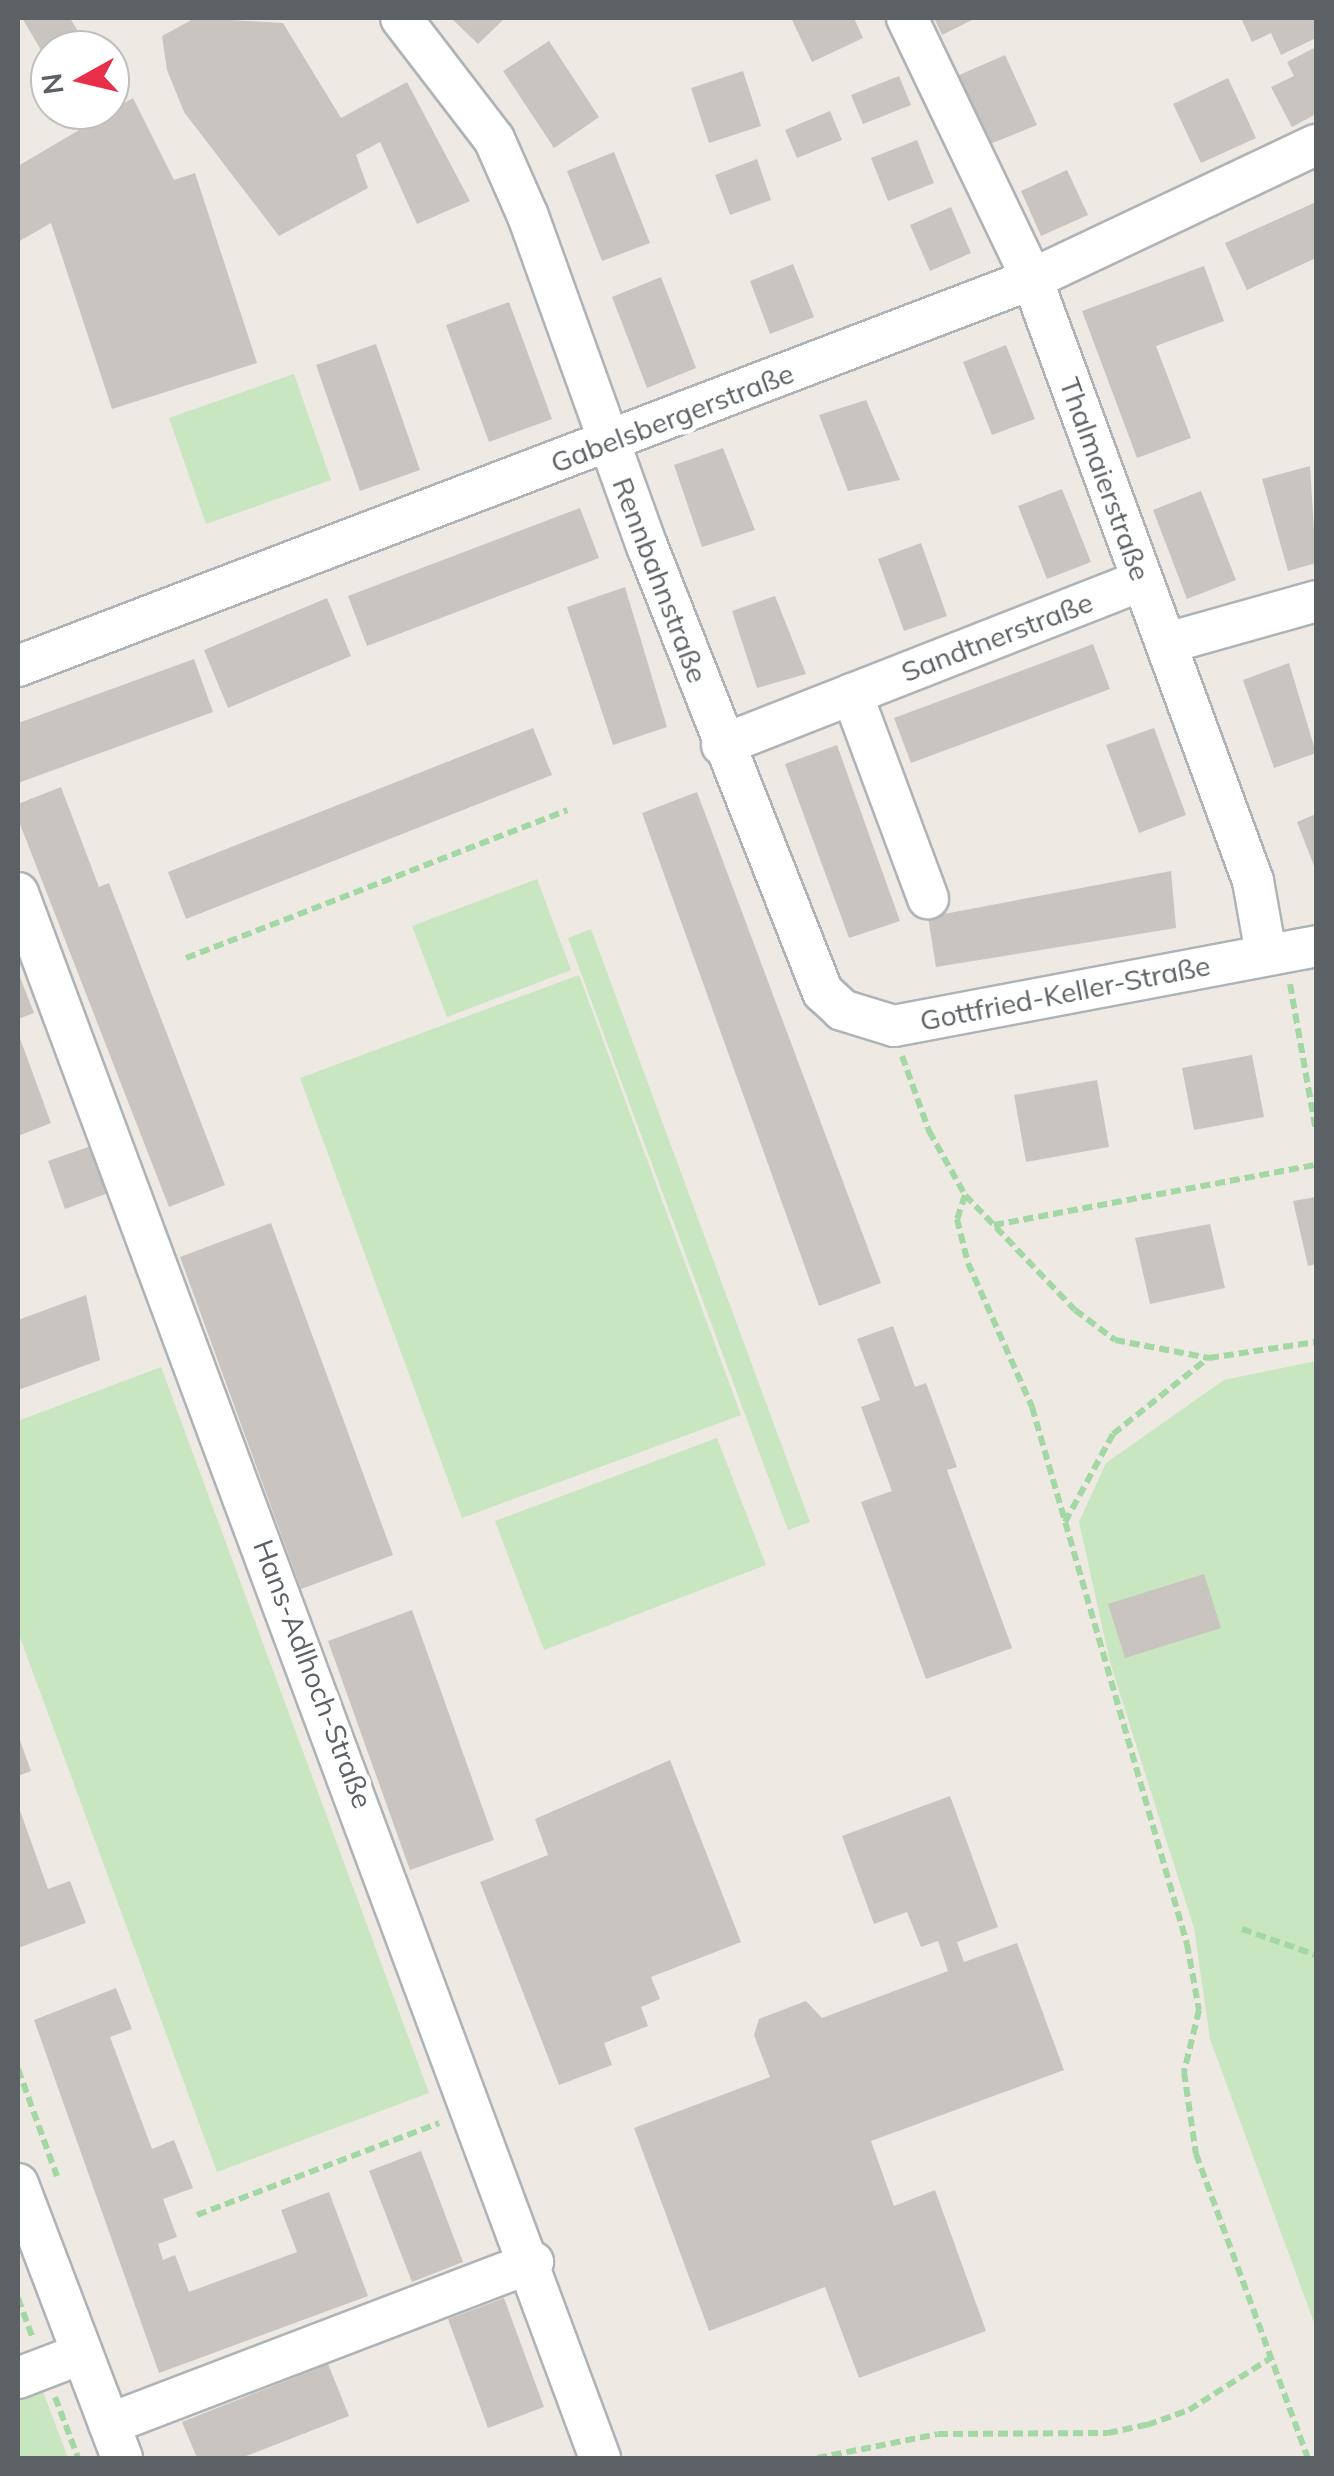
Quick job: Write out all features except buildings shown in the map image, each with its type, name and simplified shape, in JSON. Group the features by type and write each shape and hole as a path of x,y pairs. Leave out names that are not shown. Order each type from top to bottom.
{"street":[{"name":"Rennbahnstraße","path":"402,18 494,140 722,744 823,992"},
{"name":"Thalmaierstraße","path":"907,18 1032,279 1254,881 1289,951"},
{"name":"Gabelsbergerstraße","path":"18,666 1032,279 1316,146"},
{"name":"Sandtnerstraße","path":"722,744 1142,580"},
{"path":"1167,643 1316,602"},
{"path":"852,694 928,898"},
{"name":"Hans-Adlhoch-Straße","path":"18,893 534,2262 600,2458"},
{"name":"Gottfried-Keller-Straße","path":"823,992 842,1010 894,1026 1289,951"},
{"path":"18,2184 115,2441 534,2262"},
{"path":"18,2378 80,2354"}],"path":[{"path":"186,958 567,810"},
{"path":"1289,951 1316,1130"},
{"path":"894,1026 911,1089 965,1195 1074,1310 1115,1340 1208,1358 1316,1342"},
{"path":"994,1225 1316,1165"},
{"path":"965,1195 957,1219 968,1263 1032,1407 1186,1944 1198,2010 1184,2072 1196,2154 1308,2458"},
{"path":"1065,1522 1113,1434 1208,1358"},
{"path":"1242,1929 1316,1955"},
{"path":"197,2215 476,2108"},
{"path":"816,2458 938,2434 1108,2433 1146,2425 1189,2410 1269,2358"}],"green space":[{"path":"294,374 331,480 206,524 169,418"},
{"path":"537,879 571,970 447,1017 412,926"},
{"path":"591,929 810,1522 788,1530 568,938"},
{"path":"579,975 741,1415 462,1518 300,1078"},
{"path":"1316,1361 1316,2328 1210,2039 1194,1928 1110,1662 1079,1522 1106,1463 1224,1380"},
{"path":"161,1367 429,2093 217,2172 18,1632 18,1421"},
{"path":"717,1438 766,1565 544,1650 495,1521"},
{"path":"39,2381 68,2458 18,2458 18,2389"}]}
